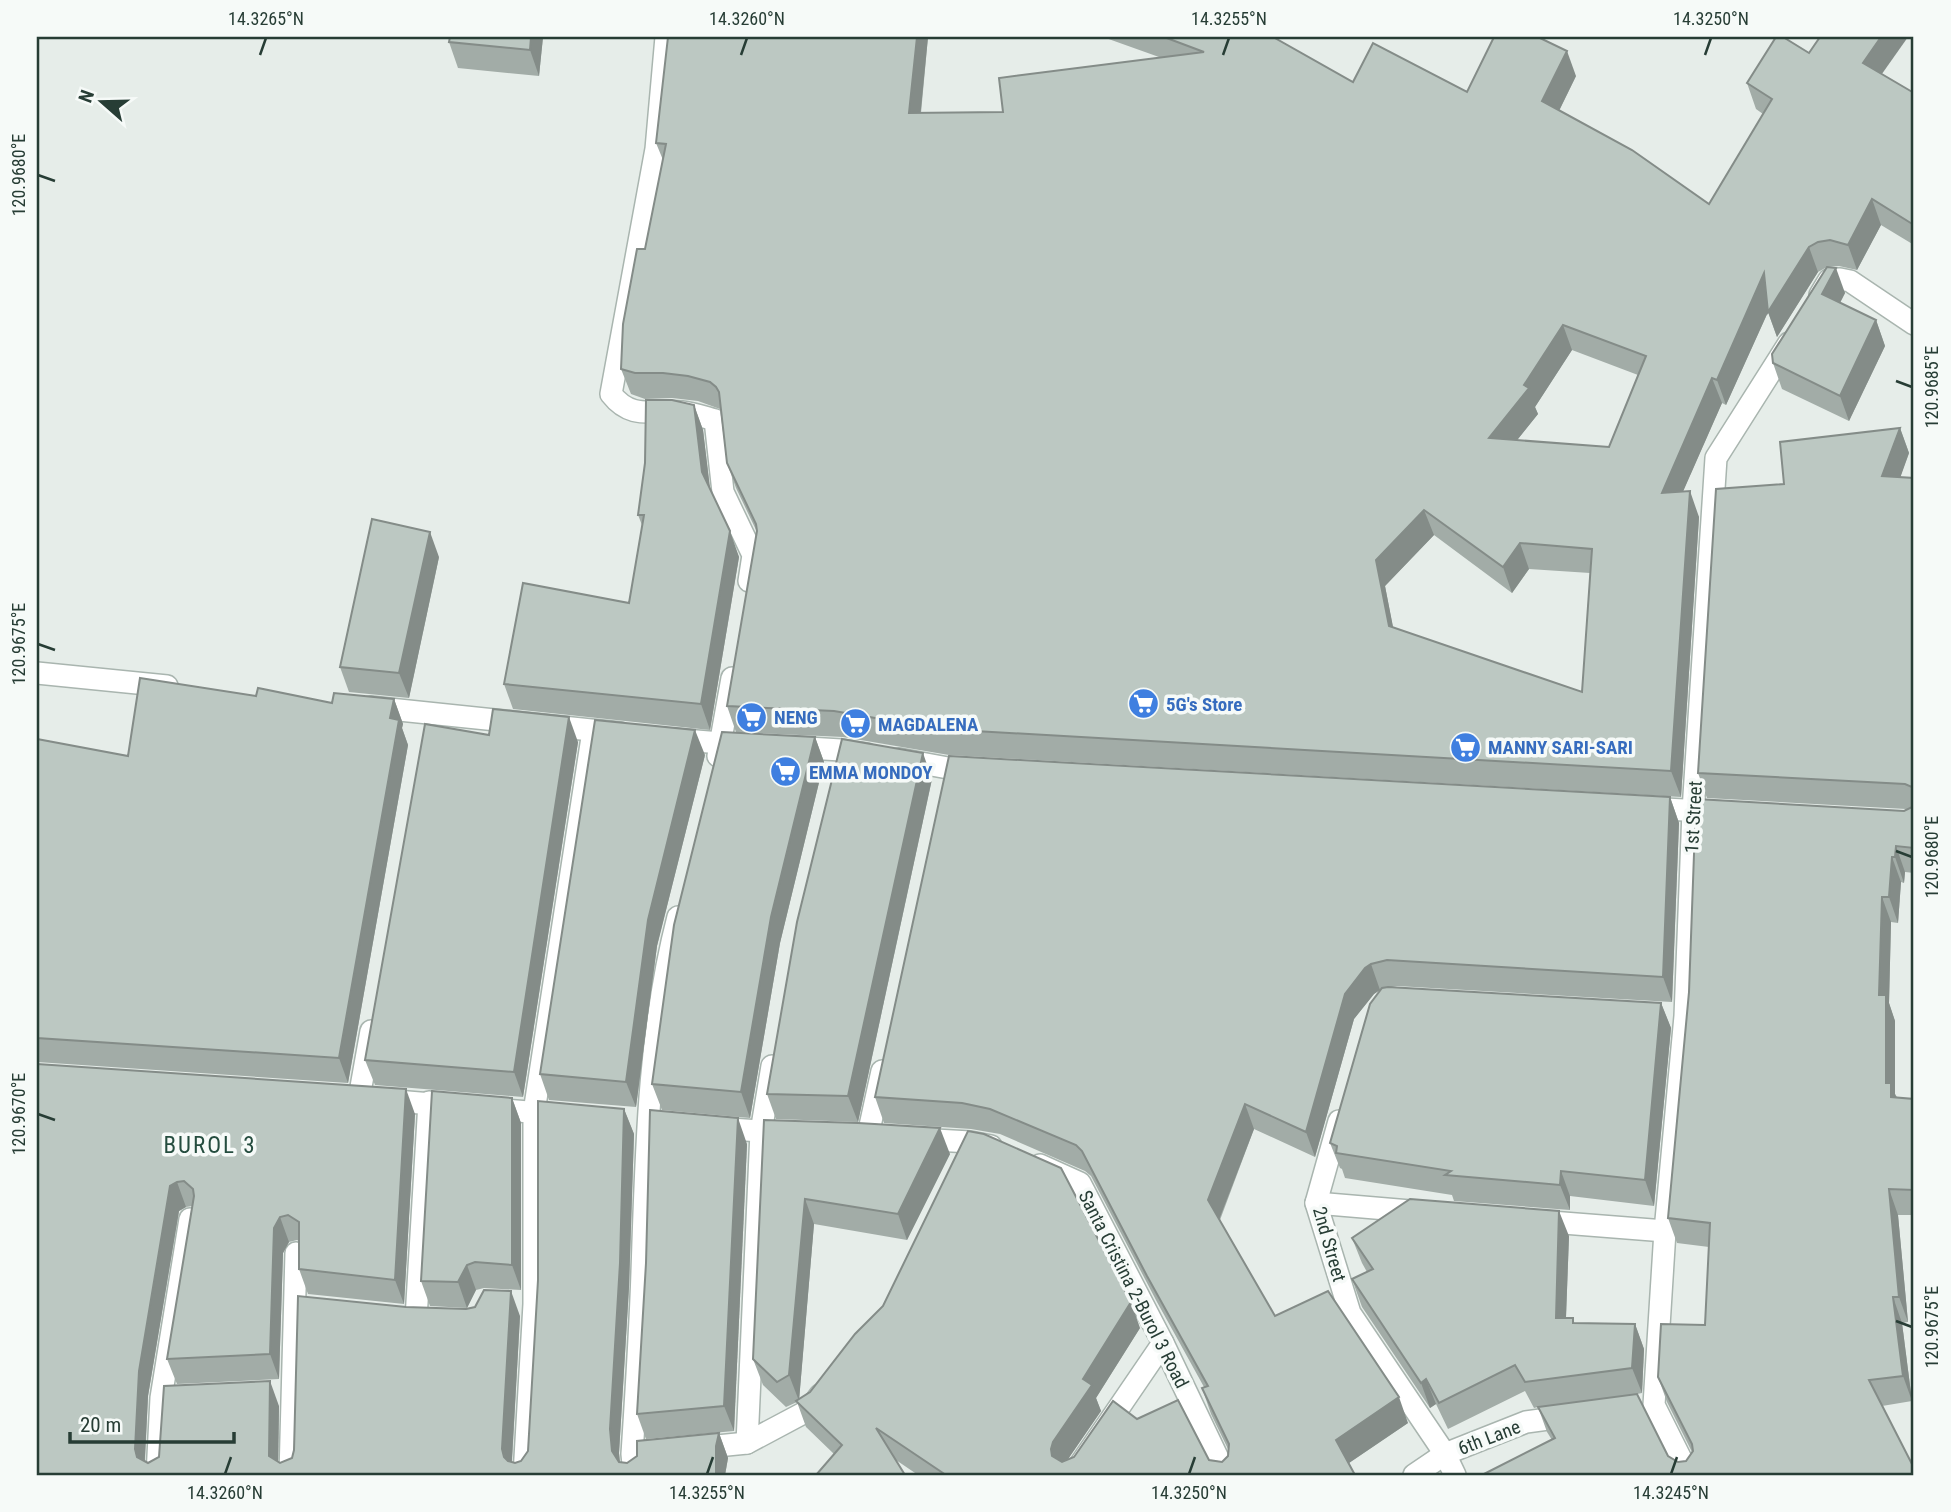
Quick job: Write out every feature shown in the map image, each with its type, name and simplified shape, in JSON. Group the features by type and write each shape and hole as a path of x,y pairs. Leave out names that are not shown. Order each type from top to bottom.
{"street":[{"path":"666,37 656,149 611,394 618,404 634,412 683,412 715,420 723,492 753,555 746,596"},
{"name":"1st Street","path":"1654,1405 1716,458 1829,281 1850,281 1914,324"},
{"path":"714,771 735,663"},
{"path":"37,673 190,689"},
{"path":"343,705 425,720 593,731 721,744 841,750 947,775 990,770"},
{"path":"524,1475 534,1304 534,1112 593,731"},
{"path":"835,776 841,750"},
{"path":"1624,807 1748,814"},
{"path":"634,1475 632,1454 642,1288 647,1122 670,948 682,899"},
{"path":"373,1016 352,1098 584,1116"},
{"path":"747,1444 761,1132 775,1052"},
{"name":"Santa Cristina 2-Burol 3 Road","path":"886,1054 861,1135 970,1142 1014,1154 1080,1183 1163,1343 1226,1475"},
{"name":"2nd Street","path":"1345,1100 1316,1203 1350,1313 1445,1454 1455,1475"},
{"path":"416,1319 429,1102"},
{"path":"622,1119 672,1124"},
{"path":"698,1126 761,1132 814,1133"},
{"path":"958,1167 970,1142"},
{"path":"1316,1203 1437,1213"},
{"path":"157,1475 161,1398 190,1219"},
{"path":"1518,1219 1665,1231"},
{"path":"290,1475 285,1393 302,1307 296,1253"},
{"path":"509,1303 534,1304"},
{"path":"390,1316 440,1320"},
{"path":"1073,1475 1163,1343"},
{"path":"632,1454 747,1444 809,1410 834,1377"},
{"path":"161,1398 187,1396"},
{"path":"1629,1408 1654,1405 1689,1475"},
{"name":"6th Lane","path":"1414,1475 1445,1454 1526,1422 1590,1413"}],"building":[{"path":"450,37 531,37 530,50 449,42"},
{"path":"668,37 917,37 909,113 1003,112 999,78 1204,52 1164,37 1273,37 1353,82 1373,43 1467,92 1494,37 1538,37 1567,51 1542,101 1632,150 1709,204 1772,99 1747,83 1776,37 1783,37 1809,53 1820,37 1881,37 1863,63 1914,93 1914,225 1872,199 1848,245 1830,240 1809,247 1768,312 1764,273 1717,380 1712,378 1662,493 1690,491 1671,771 940,729 834,711 727,706 757,531 727,463 719,392 710,382 688,376 635,373 621,369 623,324 637,249 645,249 666,144 656,143","holes":["1563,325 1646,356 1609,447 1489,438 1529,388 1524,385","1424,510 1503,567 1520,543 1592,549 1582,692 1389,626 1376,560"]},
{"path":"1827,267 1836,268 1822,294 1876,320 1840,396 1773,363 1772,354"},
{"path":"646,400 672,400 694,405 702,472 730,531 701,704 504,684 523,583 629,603 644,515 638,515 645,463"},
{"path":"1900,428 1882,476 1914,478 1914,791 1905,784 1698,773 1716,489 1784,484 1780,442"},
{"path":"372,519 430,532 399,673 340,667"},
{"path":"140,678 256,696 258,688 332,703 334,693 394,699 390,718 399,720 339,1058 37,1038 37,739 128,756"},
{"path":"493,709 569,717 514,1072 365,1060 425,724 489,735"},
{"path":"595,720 695,730 648,920 626,1082 540,1074"},
{"path":"722,732 815,737 771,917 741,1092 652,1084 674,925"},
{"path":"842,739 923,753 848,1096 767,1094 797,922"},
{"path":"949,756 1670,797 1663,977 1387,960 1371,964 1345,994 1306,1132 1245,1104 1208,1200 1275,1316 1328,1291 1399,1397 1336,1440 1355,1475 946,1475 876,1428 905,1475 816,1475 842,1445 796,1401 810,1392 855,1334 883,1306 968,1131 984,1134 1061,1168 1131,1302 1083,1379 1092,1385 1053,1442 1052,1456 1062,1462 1074,1457 1113,1401 1137,1419 1178,1400 1209,1460 1222,1462 1228,1456 1229,1444 1202,1388 1208,1386 1082,1151 1076,1145 990,1109 962,1103 875,1097"},
{"path":"1696,799 1904,811 1914,806 1914,848 1896,846 1895,857 1892,857 1889,897 1882,897 1879,995 1886,995 1886,1083 1891,1083 1891,1097 1914,1099 1914,1190 1889,1189 1899,1297 1893,1297 1903,1376 1869,1380 1914,1468 1914,1475 1482,1475 1555,1438 1538,1407 1637,1394 1668,1456 1678,1462 1686,1461 1693,1451 1658,1377 1661,1324 1705,1325 1710,1223 1668,1218 1689,992"},
{"path":"1382,988 1661,1003 1645,1180 1561,1171 1560,1185 1445,1175 1451,1171 1336,1153 1337,1146 1330,1143 1370,1004"},
{"path":"37,1064 406,1089 395,1280 299,1269 299,1222 288,1215 280,1217 274,1228 270,1354 167,1359 194,1196 193,1189 184,1181 170,1186 139,1371 135,1449 137,1457 148,1463 159,1457 164,1386 270,1381 269,1456 280,1463 292,1458 298,1296 406,1307 466,1309 475,1307 484,1290 511,1291 502,1449 508,1461 521,1461 528,1451 538,1280 538,1101 624,1109 620,1263 610,1429 612,1451 619,1462 627,1463 637,1456 637,1441 719,1433 716,1475 37,1475"},
{"path":"432,1091 512,1098 512,1265 475,1262 467,1265 458,1282 421,1281"},
{"path":"650,1110 738,1118 724,1406 637,1414 646,1263"},
{"path":"764,1120 940,1128 898,1214 805,1199 789,1375 777,1382 753,1359"},
{"path":"1410,1199 1559,1211 1556,1318 1573,1318 1573,1323 1635,1324 1632,1368 1525,1382 1515,1365 1439,1403 1426,1379 1421,1383 1352,1279 1373,1269 1352,1238"}],"place":[{"name":"5G's Store","path":"1143,704"},
{"name":"NENG","path":"751,717"},
{"name":"MAGDALENA","path":"855,724"},
{"name":"MANNY SARI-SARI","path":"1465,747"},
{"name":"EMMA MONDOY","path":"786,772"}],"district":[{"name":"BUROL 3","path":"210,1145"}]}
